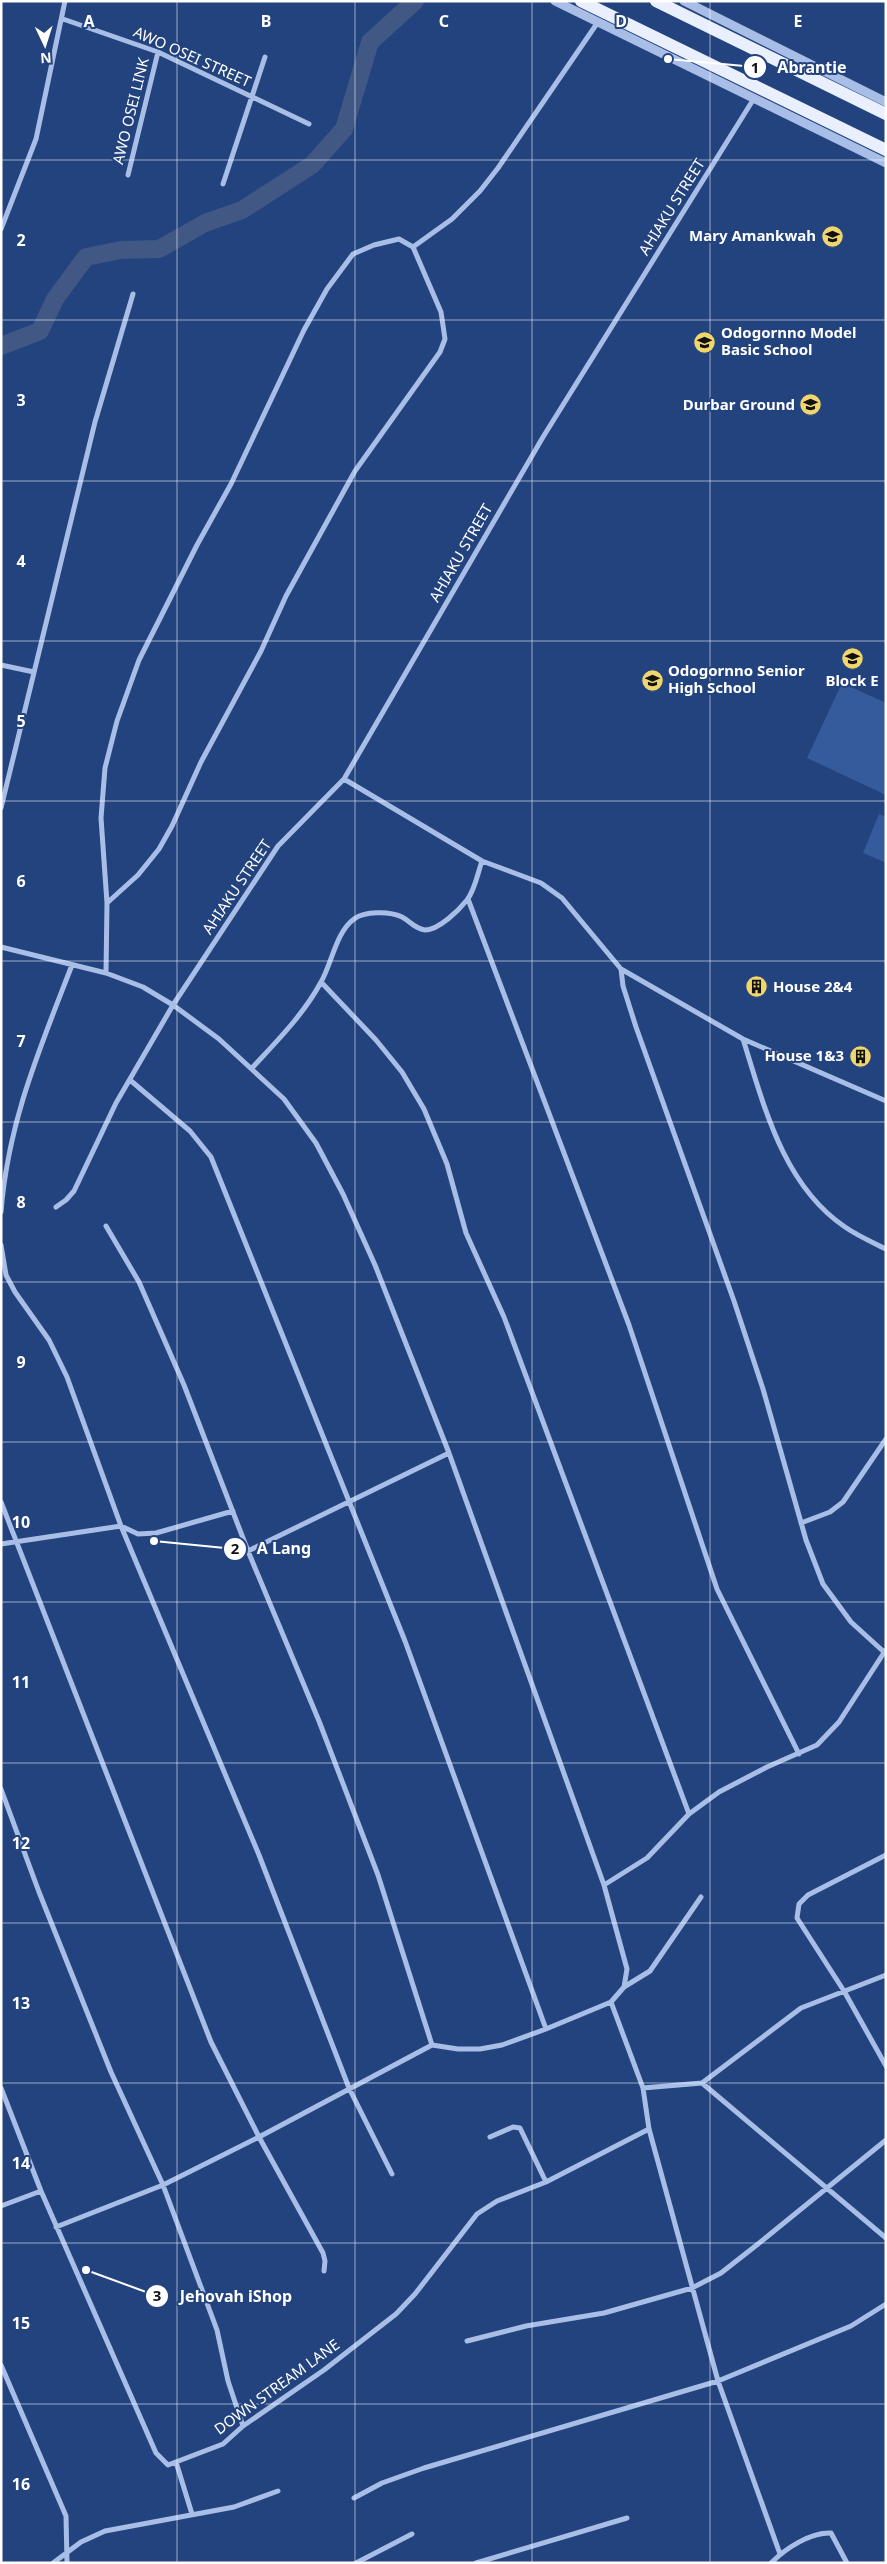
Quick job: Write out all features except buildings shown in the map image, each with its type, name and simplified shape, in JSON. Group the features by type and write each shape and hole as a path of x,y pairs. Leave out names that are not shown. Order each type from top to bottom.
{"main road":[{"path":"581,1 886,150"},
{"path":"656,1 886,114"}],"street":[{"path":"1,229 36,139 63,19 65,1"},
{"path":"554,1 753,100 886,163"},
{"path":"684,1 886,102"},
{"path":"701,10 704,1"},
{"name":"AWO OSEI STREET","path":"63,19 158,52 309,124"},
{"path":"413,247 452,219 480,191 498,168 598,22"},
{"name":"AWO OSEI LINK","path":"128,175 158,52"},
{"path":"223,184 265,57"},
{"name":"AHIAKU STREET","path":"56,1207 74,1191 101,1130 173,1006 278,846 344,779 543,437 753,100"},
{"path":"106,973 107,903 101,818 105,768 117,721 139,660 197,545 231,484 304,330 337,272 353,254 374,245 399,239 413,247 441,312 445,339 440,352 355,471 286,596 261,652 201,762 172,826 159,849 138,875 107,903"},
{"path":"1,808 95,422 133,294"},
{"path":"1,665 34,672"},
{"path":"344,779 482,861 540,884 562,898 620,969 743,1039 886,1101"},
{"path":"252,1068 295,1021 321,982 346,925 356,917 366,914 394,915 402,917 417,928 432,929 449,917 468,899 482,861"},
{"path":"468,899 629,1325 717,1589 799,1754"},
{"path":"1,947 106,973 143,987 219,1039 252,1068 284,1099 316,1144 343,1194 375,1266 450,1453 604,1885 624,1952 627,1969 624,1987"},
{"path":"1,1212 11,1139 24,1093 72,965"},
{"path":"604,1885 647,1858 689,1814 740,1780 817,1745 839,1722 885,1651 851,1622 823,1584 801,1523 763,1389 737,1310 636,1027 623,986 620,969"},
{"path":"321,982 376,1040 402,1072 424,1109 447,1164 466,1233 504,1317 689,1814"},
{"path":"743,1039 776,1138 796,1176 813,1198 844,1227 886,1249"},
{"path":"130,1080 190,1131 211,1157 351,1502 405,1641 465,1812 546,2029"},
{"path":"106,1226 138,1282 184,1385 248,1551 320,1721 374,1866 432,2045"},
{"path":"1,1244 6,1275 15,1292 49,1340 67,1378 121,1526 259,1856 349,2088 392,2174"},
{"path":"801,1523 830,1512 843,1502 886,1439"},
{"path":"248,1551 450,1453"},
{"path":"1,1502 211,2042 259,2137 323,2253 325,2261 324,2271"},
{"path":"1,1544 17,1540 121,1526 138,1534 156,1533 233,1511"},
{"path":"1,1789 39,1892 111,2072 163,2184 217,2330 228,2381 243,2426"},
{"path":"886,1855 808,1895 799,1904 797,1918 844,1992 886,2066"},
{"path":"56,2227 163,2184 259,2137 432,2045 458,2049 480,2049 502,2045 611,2002 624,1987 650,1971 701,1897"},
{"path":"643,2088 702,2083 801,2008 886,1975"},
{"path":"611,2002 643,2088 649,2129 718,2381 780,2554"},
{"path":"702,2083 886,2238"},
{"path":"1,2088 56,2227 156,2453 168,2465 176,2462 192,2514"},
{"path":"490,2137 513,2128 520,2128 546,2182"},
{"name":"DOWN STREAM LANE","path":"176,2462 223,2444 243,2426 324,2370 396,2314 415,2294 477,2214 497,2201 546,2182 649,2129"},
{"path":"467,2341 526,2326 604,2313 692,2288 721,2273 825,2188 875,2151 886,2140"},
{"path":"1,2206 41,2191"},
{"path":"354,2498 382,2483 424,2468 718,2381 851,2326 886,2304"},
{"path":"1,2365 66,2516 65,2554 67,2563"},
{"path":"53,2563 82,2542 105,2531 234,2506 278,2491"},
{"path":"476,2563 627,2518"},
{"path":"771,2563 780,2554 820,2533 831,2533 847,2563"},
{"path":"356,2563 412,2534"}],"shaded area":[{"path":"842,683 886,703 886,795 807,758"},
{"path":"879,814 886,817 886,857 884,862 863,853"}],"waterway":[{"path":"1,346 40,331 55,299 86,257 121,250 159,249 205,223 242,210 312,165 344,129 370,42 415,1"}],"place":[{"name":"Abrantie","path":"668,59"},
{"name":"Mary Amankwah","path":"832,236"},
{"name":"Odogornno Model Basic School","path":"705,342"},
{"name":"Durbar Ground","path":"811,405"},
{"name":"Block E","path":"852,658"},
{"name":"Odogornno Senior High School","path":"652,680"},
{"name":"House 2&4","path":"757,987"},
{"name":"House 1&3","path":"860,1056"},
{"name":"A Lang","path":"154,1541"},
{"name":"Jehovah iShop","path":"86,2270"}]}
